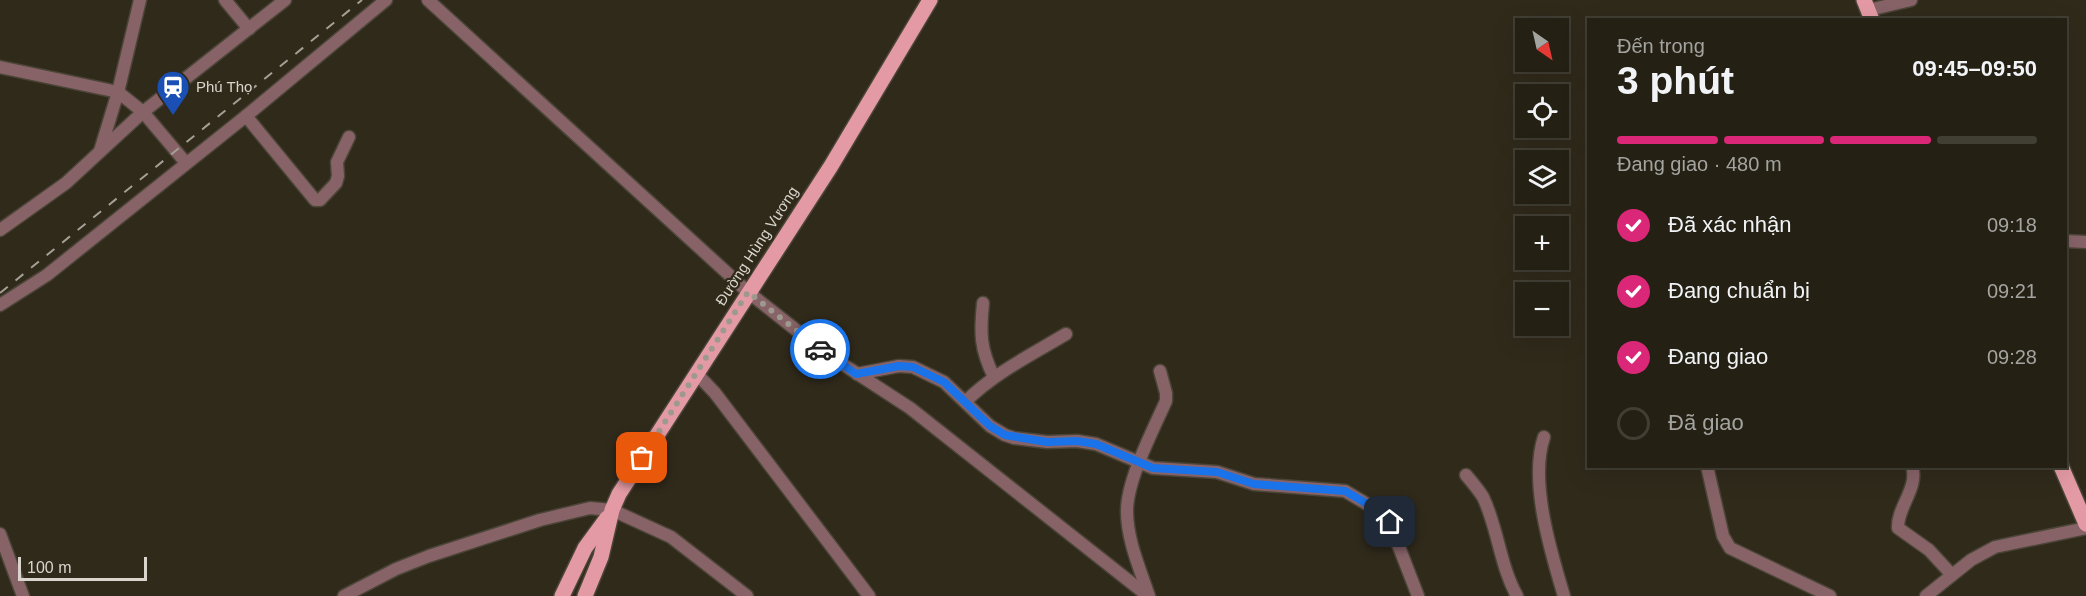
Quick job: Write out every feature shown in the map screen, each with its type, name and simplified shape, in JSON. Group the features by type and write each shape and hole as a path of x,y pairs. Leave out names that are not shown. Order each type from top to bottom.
{"main road":[{"name":"Đường Hùng Vương","path":"585,596 601,557 612,510 619,494 831,166 930,0"},
{"path":"2062,468 2086,526"},
{"name":"Đường Hùng Vương","path":"562,596 585,548 612,510"}],"street":[{"path":"99,152 118,92 140,0"},
{"path":"225,0 249,28"},
{"path":"0,230 66,183 143,112 285,0"},
{"path":"0,305 45,277 386,0"},
{"path":"428,0 748,292 811,342 910,408 1149,596"},
{"path":"1868,10 1911,0"},
{"path":"0,68 118,92 143,112 186,163"},
{"path":"246,116 315,200 320,200 336,183 337,162 349,137"},
{"path":"2067,241 2086,242"},
{"path":"983,303 981,345 994,377"},
{"path":"965,402 994,377 1066,334"},
{"path":"856,374 899,366 913,367 944,382 990,426 1005,435 1047,442 1077,441 1096,444 1140,463 1161,469 1217,472 1254,484 1338,490 1353,494 1387,516 1418,596"},
{"path":"1149,596 1134,551 1128,527 1127,510 1128,498 1140,463 1166,401 1160,371"},
{"path":"696,373 715,393 869,596"},
{"path":"1544,437 1538,456 1539,481 1549,548 1564,596"},
{"path":"1707,468 1723,536 1730,548 1830,596"},
{"path":"1912,468 1914,478 1900,513 1898,528 1929,550 1952,575"},
{"path":"1466,475 1485,502 1510,583 1517,596"},
{"path":"344,596 396,569 440,552 540,520 590,508 612,510 671,537 747,596"},
{"path":"1926,596 1971,560 1995,547 2086,526"},
{"path":"0,534 22,596"}],"railway":[{"path":"0,293 362,0"}],"way so far":[{"path":"642,458 748,292 820,349"}],"place":[{"name":"Phú Thọ","path":"173,116"}],"route":[{"path":"820,349 856,374 906,366 940,379 990,426 1014,438 1096,444 1153,468 1217,472 1254,484 1345,491 1383,513 1390,522"}]}
